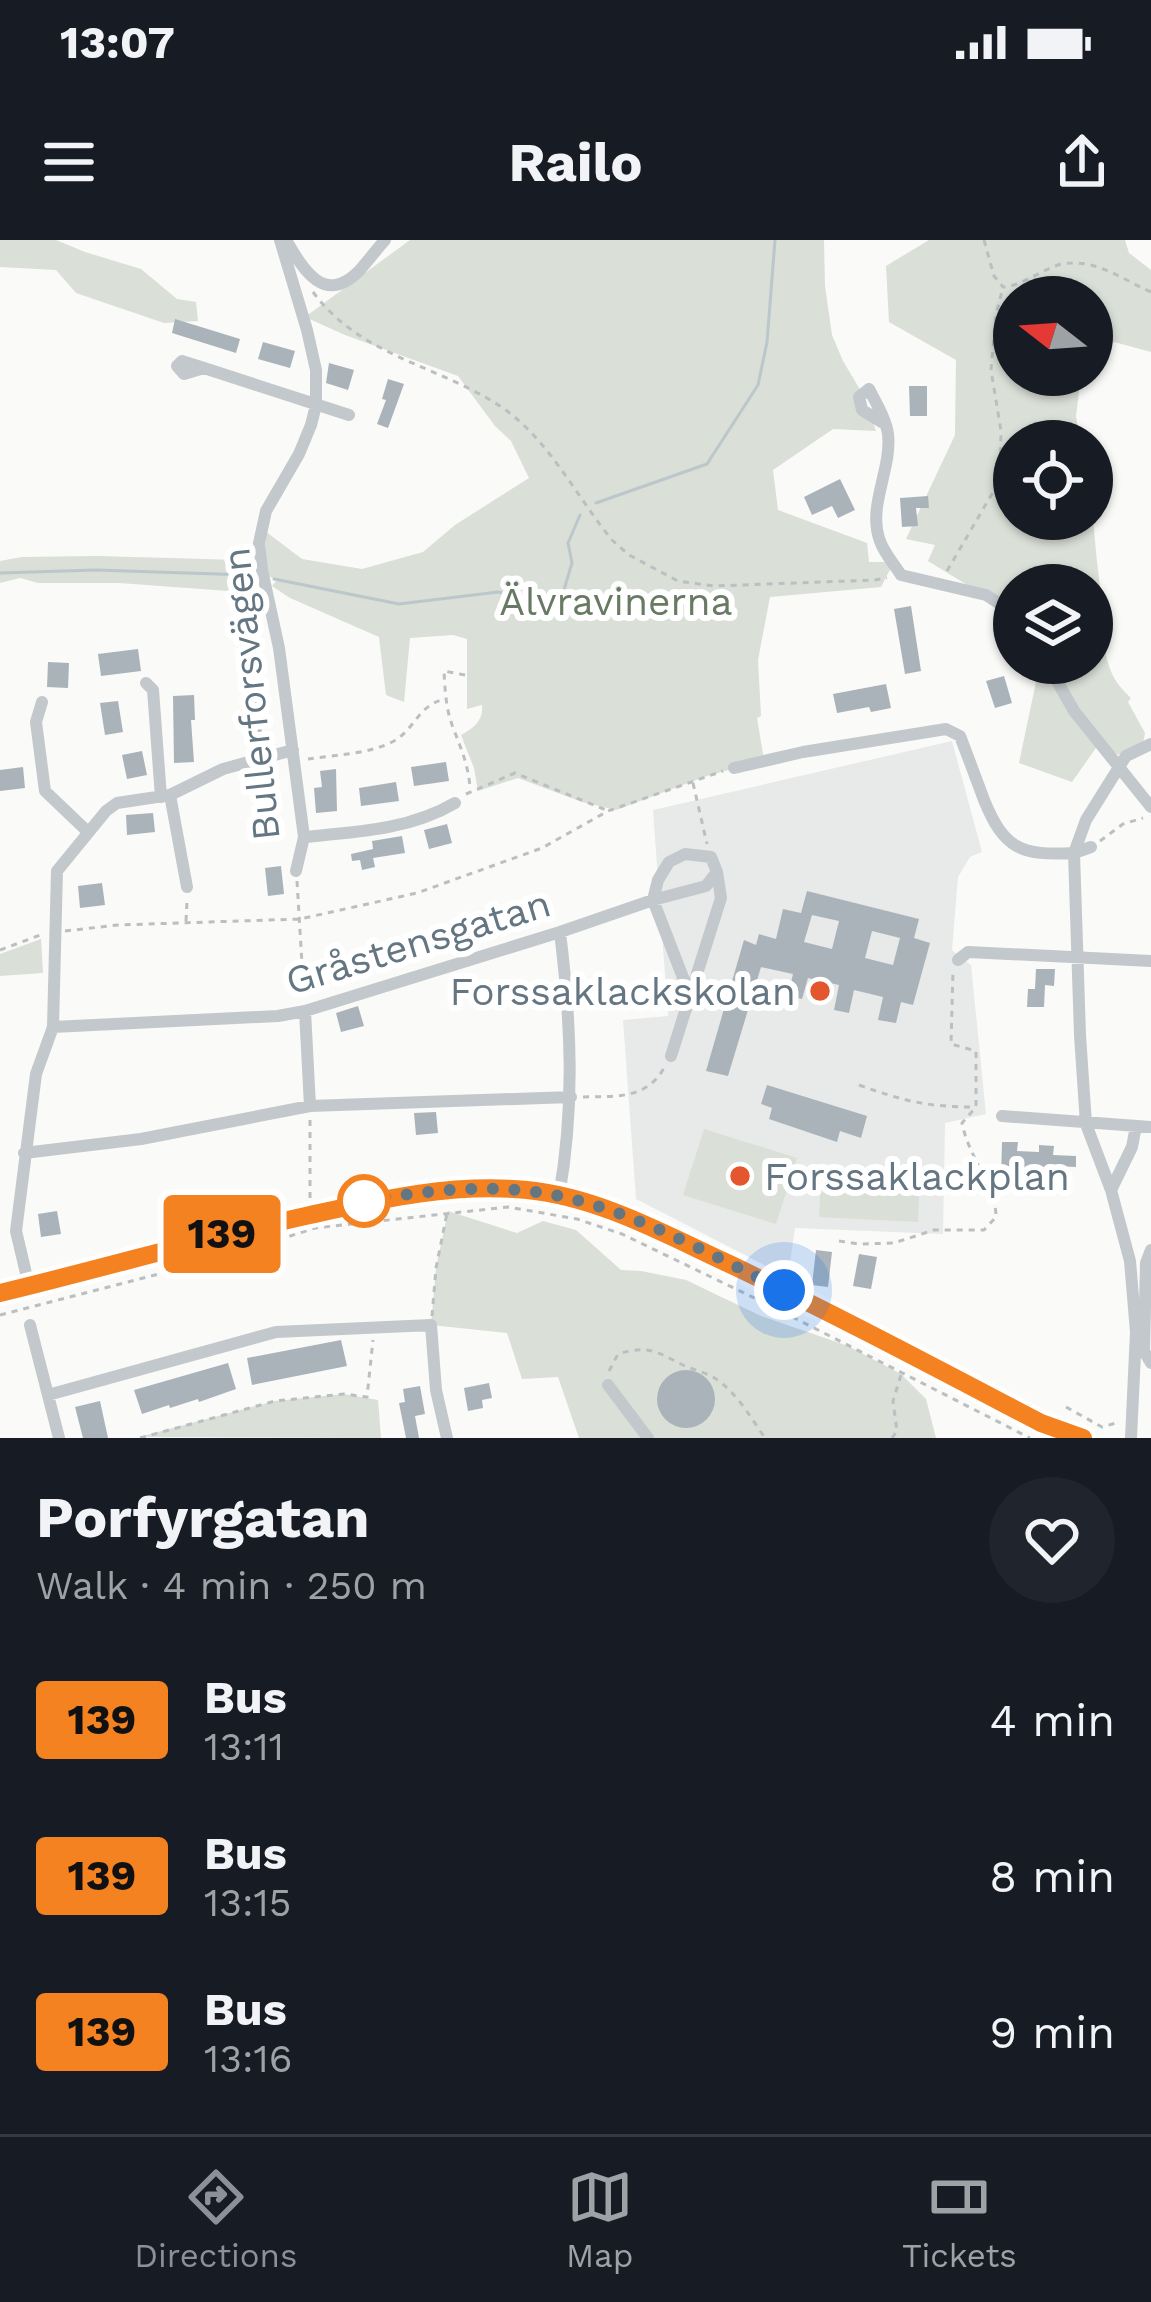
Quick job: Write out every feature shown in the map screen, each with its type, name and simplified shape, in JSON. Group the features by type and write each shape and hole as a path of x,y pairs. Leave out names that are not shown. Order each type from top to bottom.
{"street":[{"path":"283,240 311,279 325,285 357,273 385,240"},
{"name":"Bullerforsvägen","path":"283,240 316,370 316,404 299,454 266,511 260,543 304,837 296,871"},
{"path":"368,240 370,256"},
{"path":"204,368 349,416"},
{"path":"869,389 860,398 862,410 886,424 888,438 877,505 879,541 901,575 993,600"},
{"path":"146,682 153,690 166,796 187,887"},
{"path":"1059,684 1074,711 1151,807"},
{"path":"42,702 36,722 45,791 88,832"},
{"path":"734,768 946,729 960,736 995,826 1010,843 1031,851 1074,853 1091,847"},
{"path":"1132,1431 1136,1332 1130,1261 1087,1124 1074,853 1087,820 1126,756 1151,743"},
{"path":"29,1286 16,1232 36,1074 53,1027 57,871 117,803 166,796 223,769 294,756"},
{"path":"304,837 380,829 432,816 454,803"},
{"path":"670,1056 721,898 711,857 685,854 669,862 653,900 689,993"},
{"name":"Gråstensgatan","path":"53,1027 304,1011 706,886 717,872"},
{"path":"559,1196 571,1097 560,932"},
{"path":"958,960 968,952 1151,961"},
{"path":"304,1011 310,1106"},
{"path":"24,1153 141,1139 310,1106 571,1097"},
{"path":"1002,1116 1151,1126"},
{"path":"1111,1190 1132,1147 1136,1126"},
{"path":"0,1293 248,1227 313,1221 375,1199 452,1188 526,1190 632,1218 784,1290 1041,1423 1083,1438"},
{"path":"1151,1250 1144,1352 1151,1363"},
{"path":"30,1325 59,1438"},
{"path":"48,1395 276,1332 431,1325 436,1390 447,1438"},
{"path":"608,1385 648,1438"}],"path":[{"path":"984,240 994,276"},
{"path":"1035,276 1072,263 1094,265 1151,292"},
{"path":"311,289 348,330 469,389 523,424 612,540 652,570 677,581 714,586 901,575"},
{"path":"993,348 993,382"},
{"path":"945,585 948,567 1000,480 1001,431 995,396"},
{"path":"465,676 444,671 445,699 468,762 470,791"},
{"path":"294,756 377,747 396,740 429,703 445,699"},
{"path":"0,950 55,932 118,925 300,919 417,893 542,848 608,811 734,768"},
{"path":"454,803 470,791 515,773 608,811"},
{"path":"692,779 711,857"},
{"path":"1091,847 1123,824 1151,818"},
{"path":"296,871 304,1011"},
{"path":"186,923 187,887"},
{"path":"839,1241 894,1243 934,1230 984,1230 997,1217 996,1201 967,1146 962,1123 976,1107 976,1051 951,1044 952,973 958,960"},
{"path":"571,1097 638,1094 658,1079 670,1056"},
{"path":"860,1085 904,1102 976,1107"},
{"path":"310,1106 313,1221"},
{"path":"0,1316 225,1257 313,1221 508,1207 577,1219 622,1234 1030,1438"},
{"path":"431,1325 448,1211"},
{"path":"140,1438 275,1401 344,1394 367,1397 375,1327"},
{"path":"608,1385 609,1367 618,1354 658,1350 716,1379 745,1408 765,1438"},
{"path":"892,1438 897,1430 893,1401 901,1374"},
{"path":"1066,1407 1102,1427 1120,1421 1132,1431"}],"shaded area":[{"name":"Forssaklackskolan","path":"952,741 982,852 970,857 958,877 952,950 971,965 986,1114 945,1123 943,1234 795,1228 788,1277 636,1199 623,1020 668,1016 653,810"}],"green space":[{"path":"0,240 56,240 141,269 177,299 196,302 198,321 164,323 76,293 56,270 0,267"},
{"name":"Älvravinerna","path":"410,240 824,240 832,335 865,398 876,431 833,429 773,470 778,510 867,543 869,562 894,562 881,587 770,597 758,660 761,716 757,718 764,760 616,810 518,778 478,791 461,735 477,723 482,710 482,705 467,709 467,639 453,635 410,638 404,702 386,695 379,637 272,586 277,580 266,575 265,531 302,559 362,569 423,552 455,525 529,478 511,441 458,376 305,317"},
{"path":"929,240 1125,240 1129,253 1151,270 1151,352 1113,342 1113,276 993,276 993,396 1078,396 1077,420 993,420 993,540 1095,540 1097,564 993,564 993,601 928,561 935,545 906,539 955,435 956,360 889,322 886,266"},
{"path":"98,556 239,560 248,566 251,582 242,592 38,583 20,578 0,583 0,561"},
{"path":"1113,674 1131,698 1128,702 1145,733 1143,743 1118,755 1103,738 1072,782 1019,763 1036,684 1113,684"},
{"path":"41,939 43,973 0,976 0,954"},
{"name":"Forssaklackplan","path":"704,1129 797,1158 776,1224 683,1195"},
{"path":"822,1166 920,1171 918,1222 819,1217"},
{"path":"448,1211 517,1233 543,1221 576,1230 621,1270 686,1280 761,1316 848,1346 901,1374 926,1399 936,1438 579,1438 558,1377 522,1379 507,1333 431,1325"},
{"path":"344,1394 378,1400 381,1438 139,1437 275,1401"}],"building":[{"path":"175,319 240,339 236,353 172,333"},
{"path":"263,342 295,351 290,368 258,359"},
{"path":"329,363 354,370 348,390 326,383"},
{"path":"388,379 404,384 388,428 377,424"},
{"path":"909,386 927,386 927,416 910,416"},
{"path":"840,479 855,510 838,518 832,506 812,515 804,497"},
{"path":"928,496 929,508 916,508 918,526 902,527 900,498"},
{"path":"911,606 921,671 905,674 894,609"},
{"path":"138,649 141,671 101,676 98,654"},
{"path":"48,662 69,663 68,688 47,687"},
{"path":"986,681 1006,684 1012,703 995,708"},
{"path":"886,684 891,708 837,713 833,694"},
{"path":"194,695 194,762 174,763 173,696"},
{"path":"257,697 262,733 245,736 240,700"},
{"path":"118,701 123,732 105,735 100,703"},
{"path":"142,751 147,775 127,779 122,755"},
{"path":"446,762 449,781 414,786 411,767"},
{"path":"23,767 25,788 0,791 0,770"},
{"path":"336,769 337,811 316,813 314,788 322,787 320,771"},
{"path":"396,782 399,801 361,806 359,788"},
{"path":"153,813 155,832 127,835 126,815"},
{"path":"447,824 452,843 429,849 424,830"},
{"path":"402,836 405,853 373,858 375,867 362,870 360,860 352,861 351,854 373,849 372,841"},
{"path":"281,866 284,894 268,896 265,868"},
{"path":"102,883 105,905 80,908 78,886"},
{"path":"807,891 919,919 914,938 930,943 913,1005 901,1002 896,1023 878,1020 883,997 854,990 849,1013 834,1010 839,985 808,978 802,999 788,996 793,974 761,967 728,1076 706,1071 744,940 756,945 759,934 776,939 783,909 801,913","holes":["812,915 839,921 832,949 804,942","872,931 900,938 893,965 865,958"]},
{"path":"1036,969 1055,969 1054,986 1045,985 1044,1007 1027,1007 1028,989 1035,989"},
{"path":"358,1006 364,1026 341,1032 336,1013"},
{"path":"767,1085 867,1116 861,1138 840,1131 837,1142 769,1119 772,1108 761,1104"},
{"path":"436,1112 438,1133 416,1135 414,1113"},
{"path":"1002,1142 1018,1142 1017,1151 1039,1152 1039,1145 1054,1146 1053,1155 1076,1156 1076,1167 1053,1166 1053,1176 1015,1172 1015,1178 1001,1177"},
{"path":"57,1211 61,1234 41,1237 38,1214"},
{"path":"816,1250 832,1252 828,1287 812,1285"},
{"path":"859,1254 877,1257 871,1289 853,1286"},
{"path":"341,1340 347,1366 252,1385 247,1358"},
{"path":"228,1363 236,1389 142,1414 134,1390"},
{"path":"686,1370 707,1378 715,1399 707,1420 686,1428 665,1420 657,1399 665,1378"},
{"path":"489,1383 492,1398 482,1400 483,1408 468,1411 464,1388"},
{"path":"420,1386 425,1414 415,1416 419,1438 406,1438 399,1403 405,1402 403,1389"},
{"path":"100,1401 108,1438 83,1438 75,1407"}],"waterway":[{"path":"596,503 707,464 758,385 767,342 775,240"},
{"path":"274,579 399,604 498,592 560,603 572,563 568,543 580,515"},
{"path":"0,573 96,570 248,575"}],"bus line":[{"name":"139","path":"0,1293 248,1227 375,1199 452,1188 526,1190 632,1218 784,1290 1041,1423 1083,1438"}],"place":[{"name":"Forssaklackskolan","path":"820,991"},
{"name":"Forssaklackplan","path":"740,1176"}],"route":[{"path":"364,1201 452,1188 559,1196 632,1218 784,1290"}]}
